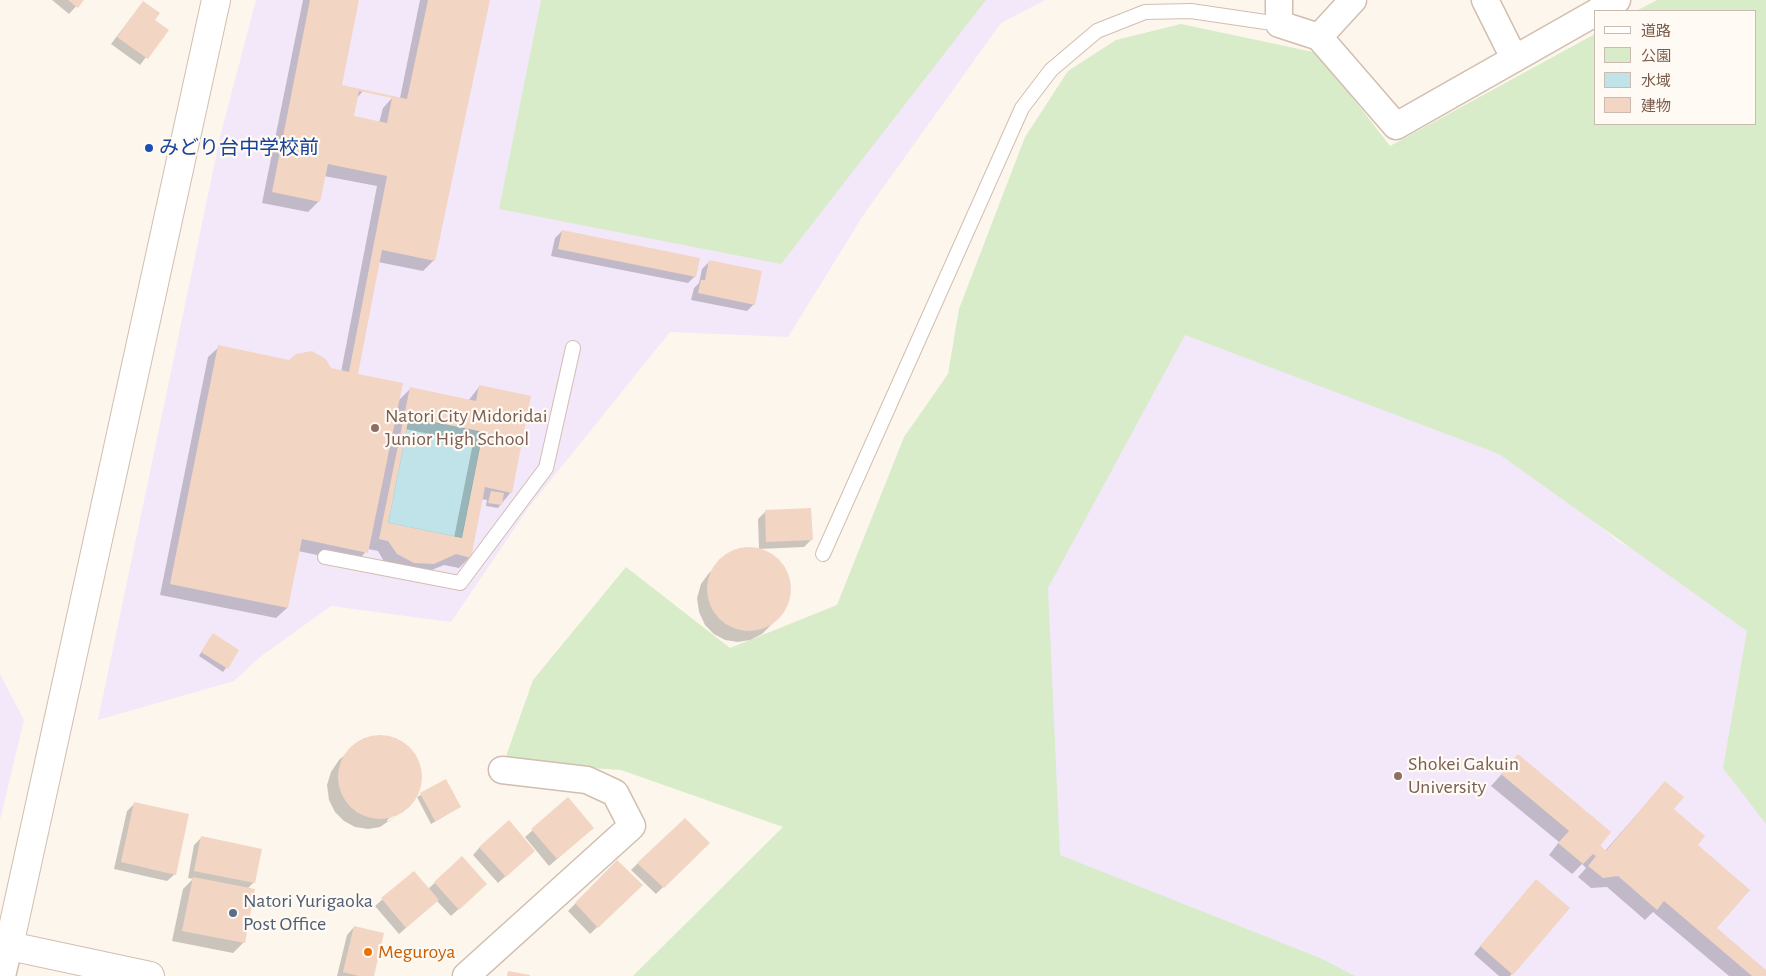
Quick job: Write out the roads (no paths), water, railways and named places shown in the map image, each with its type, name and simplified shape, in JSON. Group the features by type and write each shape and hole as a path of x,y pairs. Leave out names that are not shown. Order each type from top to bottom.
{"street":[{"path":"2,976 5,945 216,0"},
{"path":"1319,37 1352,0"},
{"path":"1485,0 1514,58"},
{"path":"1600,10 1618,0"},
{"path":"1279,12 1319,37 1396,126 1594,13"},
{"path":"466,976 632,826 615,793 587,780 502,770"},
{"path":"5,945 150,976"}],"lane":[{"path":"823,554 1022,108 1051,70 1097,31 1145,12 1279,12"},
{"path":"325,557 460,583 546,468 573,348"}],"water":[{"path":"409,417 483,432 462,538 388,523"}],"place":[{"name":"みどり台中学校前","path":"149,148"},
{"name":"Natori City Midoridai Junior High School","path":"375,428"},
{"name":"Shokei Gakuin University","path":"1398,776"},
{"name":"Natori Yurigaoka Post Office","path":"233,913"},
{"name":"Meguroya","path":"368,952"}]}
